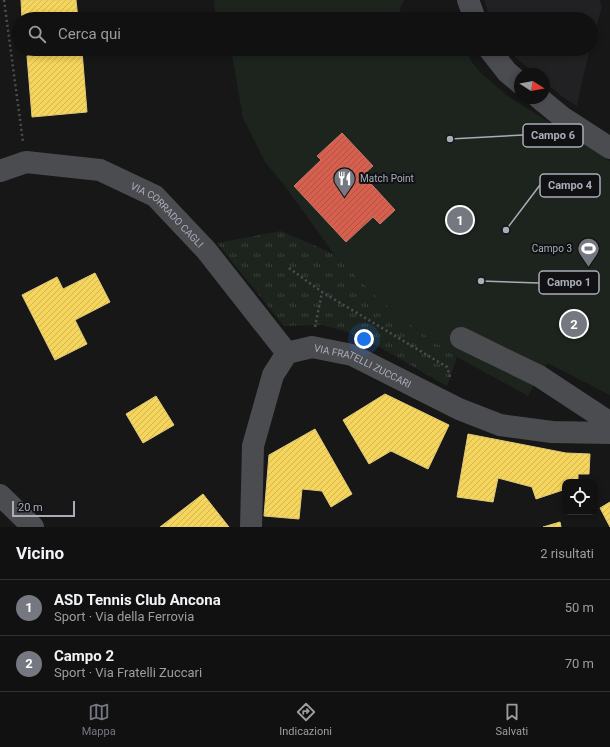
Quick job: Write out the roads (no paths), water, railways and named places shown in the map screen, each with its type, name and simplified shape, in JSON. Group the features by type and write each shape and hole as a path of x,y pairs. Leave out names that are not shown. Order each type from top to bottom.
{"street":[{"path":"468,0 472,12"},
{"path":"494,56 507,72 514,78"},
{"path":"545,104 562,118 610,148"},
{"name":"VIA CORRADO CAGLI","path":"0,171 26,162 100,170 155,196 206,250 287,353"},
{"path":"461,338 539,376 610,424"},
{"name":"VIA FRATELLI ZUCCARI","path":"287,353 312,347 352,355 459,409 500,425 552,432 610,433"},
{"path":"250,527 253,446 273,375 287,353"},
{"path":"0,495 33,527"}],"place":[{"name":"Campo 6","path":"450,139"},
{"name":"Match Point","path":"344,198"},
{"name":"ASD Tennis Club Ancona","path":"460,220"},
{"name":"Campo 4","path":"506,230"},
{"name":"Campo 3","path":"588,268"},
{"name":"Campo 1","path":"481,281"},
{"name":"Campo 2","path":"574,324"}]}
